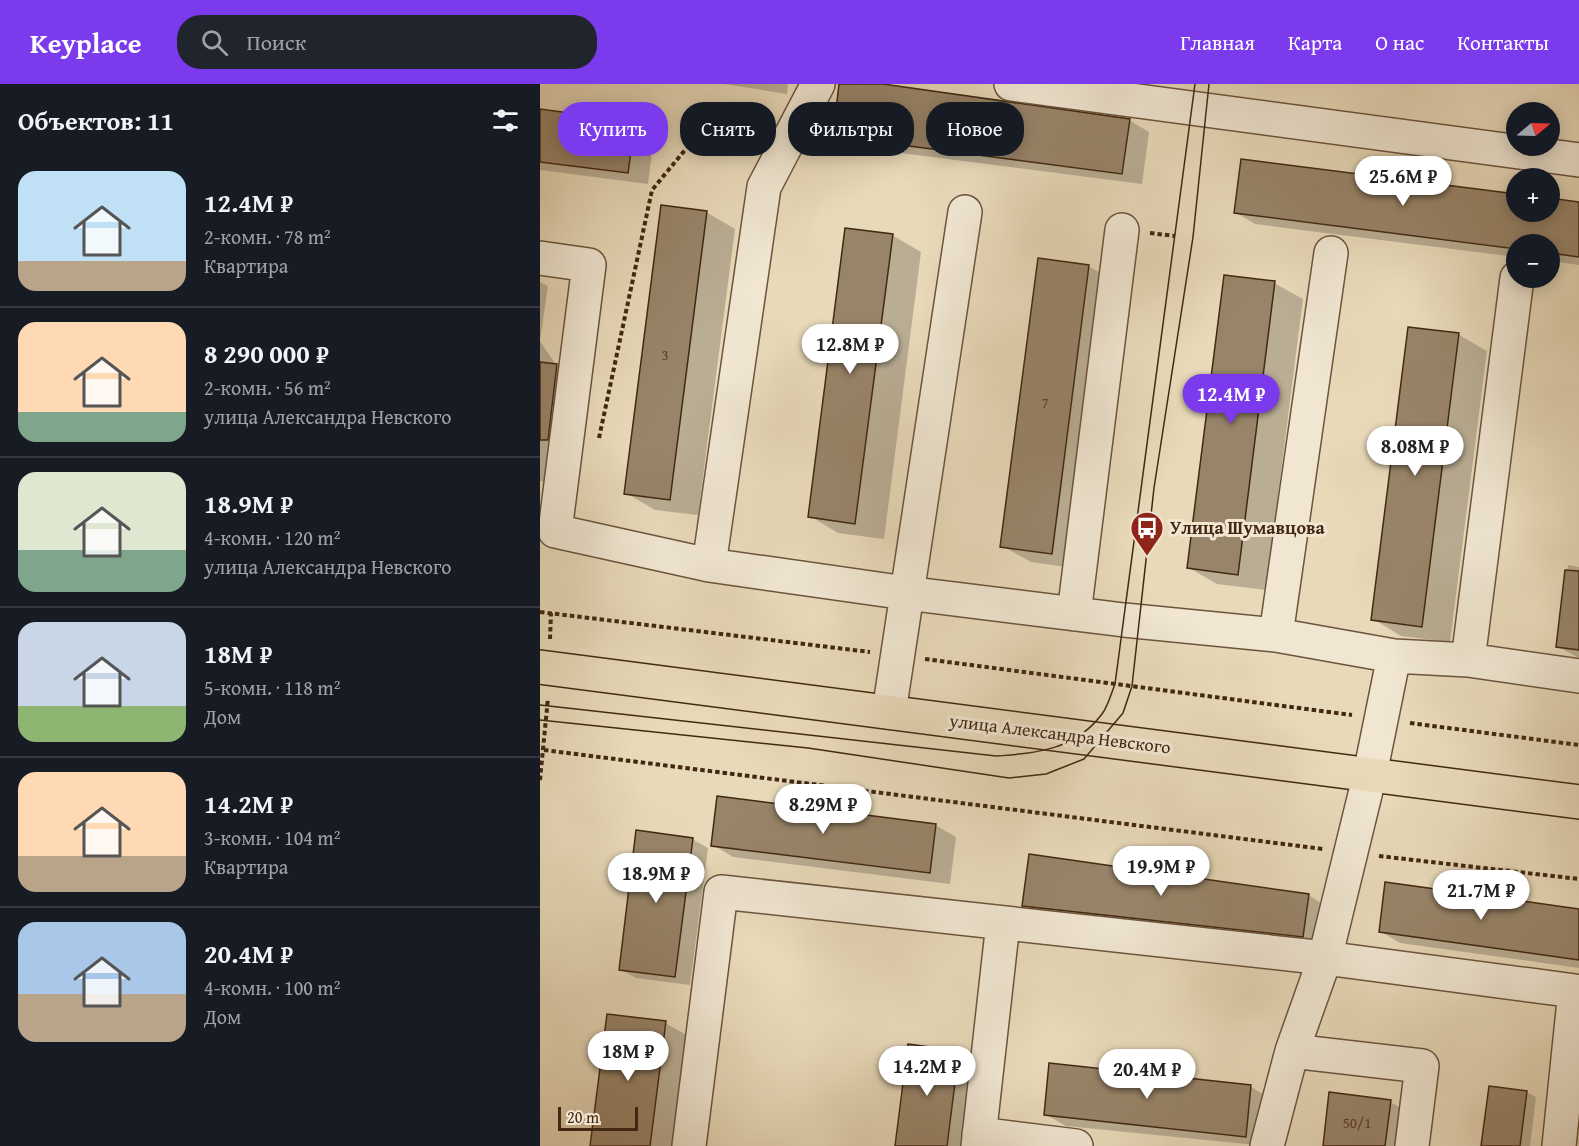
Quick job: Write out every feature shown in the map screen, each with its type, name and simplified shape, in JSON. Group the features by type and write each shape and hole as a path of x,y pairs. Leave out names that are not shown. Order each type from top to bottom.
{"main road":[{"name":"улица Александра Невского","path":"540,667 1579,801"}],"lane":[{"path":"709,565 764,187 818,84"},
{"path":"1011,84 1579,160"},
{"path":"889,712 965,212"},
{"path":"1074,614 1122,230"},
{"path":"1276,635 1331,253"},
{"path":"540,258 589,265 555,531 709,565 906,593 1074,614 1276,635 1394,656 1468,660 1579,676"},
{"path":"1468,660 1516,288"},
{"path":"1267,1146 1292,1050 1325,958 1370,774 1394,656"},
{"path":"689,1146 721,892 1325,958 1575,991 1559,1146"},
{"path":"1003,923 979,1140 1076,1146"},
{"path":"1292,1050 1422,1066 1412,1146"}],"path":[{"path":"597,446 652,190 680,156"},
{"path":"540,612 898,656 1579,745"},
{"path":"540,780 544,750 1350,853 1579,879"}],"building":[{"path":"839,84 883,84 1010,102 926,102 926,148 914,147 914,102 837,102"},
{"path":"1024,104 1130,119 1122,174 985,156 1024,156"},
{"path":"540,109 558,111 558,156 630,156 628,173 540,162"},
{"path":"1241,159 1506,193 1506,222 1560,222 1560,199 1579,202 1579,257 1560,254 1560,234 1506,234 1506,248 1234,213"},
{"path":"661,205 707,211 670,500 624,494"},
{"path":"845,228 893,234 855,524 808,517"},
{"path":"1038,258 1089,265 1052,554 1000,547"},
{"path":"1224,275 1275,281 1238,575 1187,568"},
{"path":"1408,327 1459,333 1422,627 1371,620"},
{"path":"540,362 557,364 548,440 540,440"},
{"path":"1565,570 1579,571 1579,650 1556,647"},
{"path":"717,796 936,824 930,873 711,846"},
{"path":"636,830 693,838 675,977 619,970"},
{"path":"1029,854 1309,894 1303,937 1022,906"},
{"path":"1385,882 1579,909 1579,960 1379,932"},
{"path":"607,1014 666,1021 650,1146 590,1146"},
{"path":"908,1044 959,1051 947,1146 895,1146"},
{"path":"1049,1063 1251,1085 1246,1137 1044,1115"},
{"path":"1489,1086 1527,1091 1520,1146 1481,1146"},
{"path":"1329,1092 1391,1100 1385,1146 1323,1146"}],"tram line":[{"path":"540,705 996,756 1040,751 1054,747 1080,735 1091,726 1104,711 1115,684 1195,84"},
{"path":"540,720 808,748 1009,778 1046,774 1084,759 1123,713 1132,686 1154,488 1193,237 1209,84"}],"place":[{"name":"Улица Шумавцова","path":"1147,557"}]}
